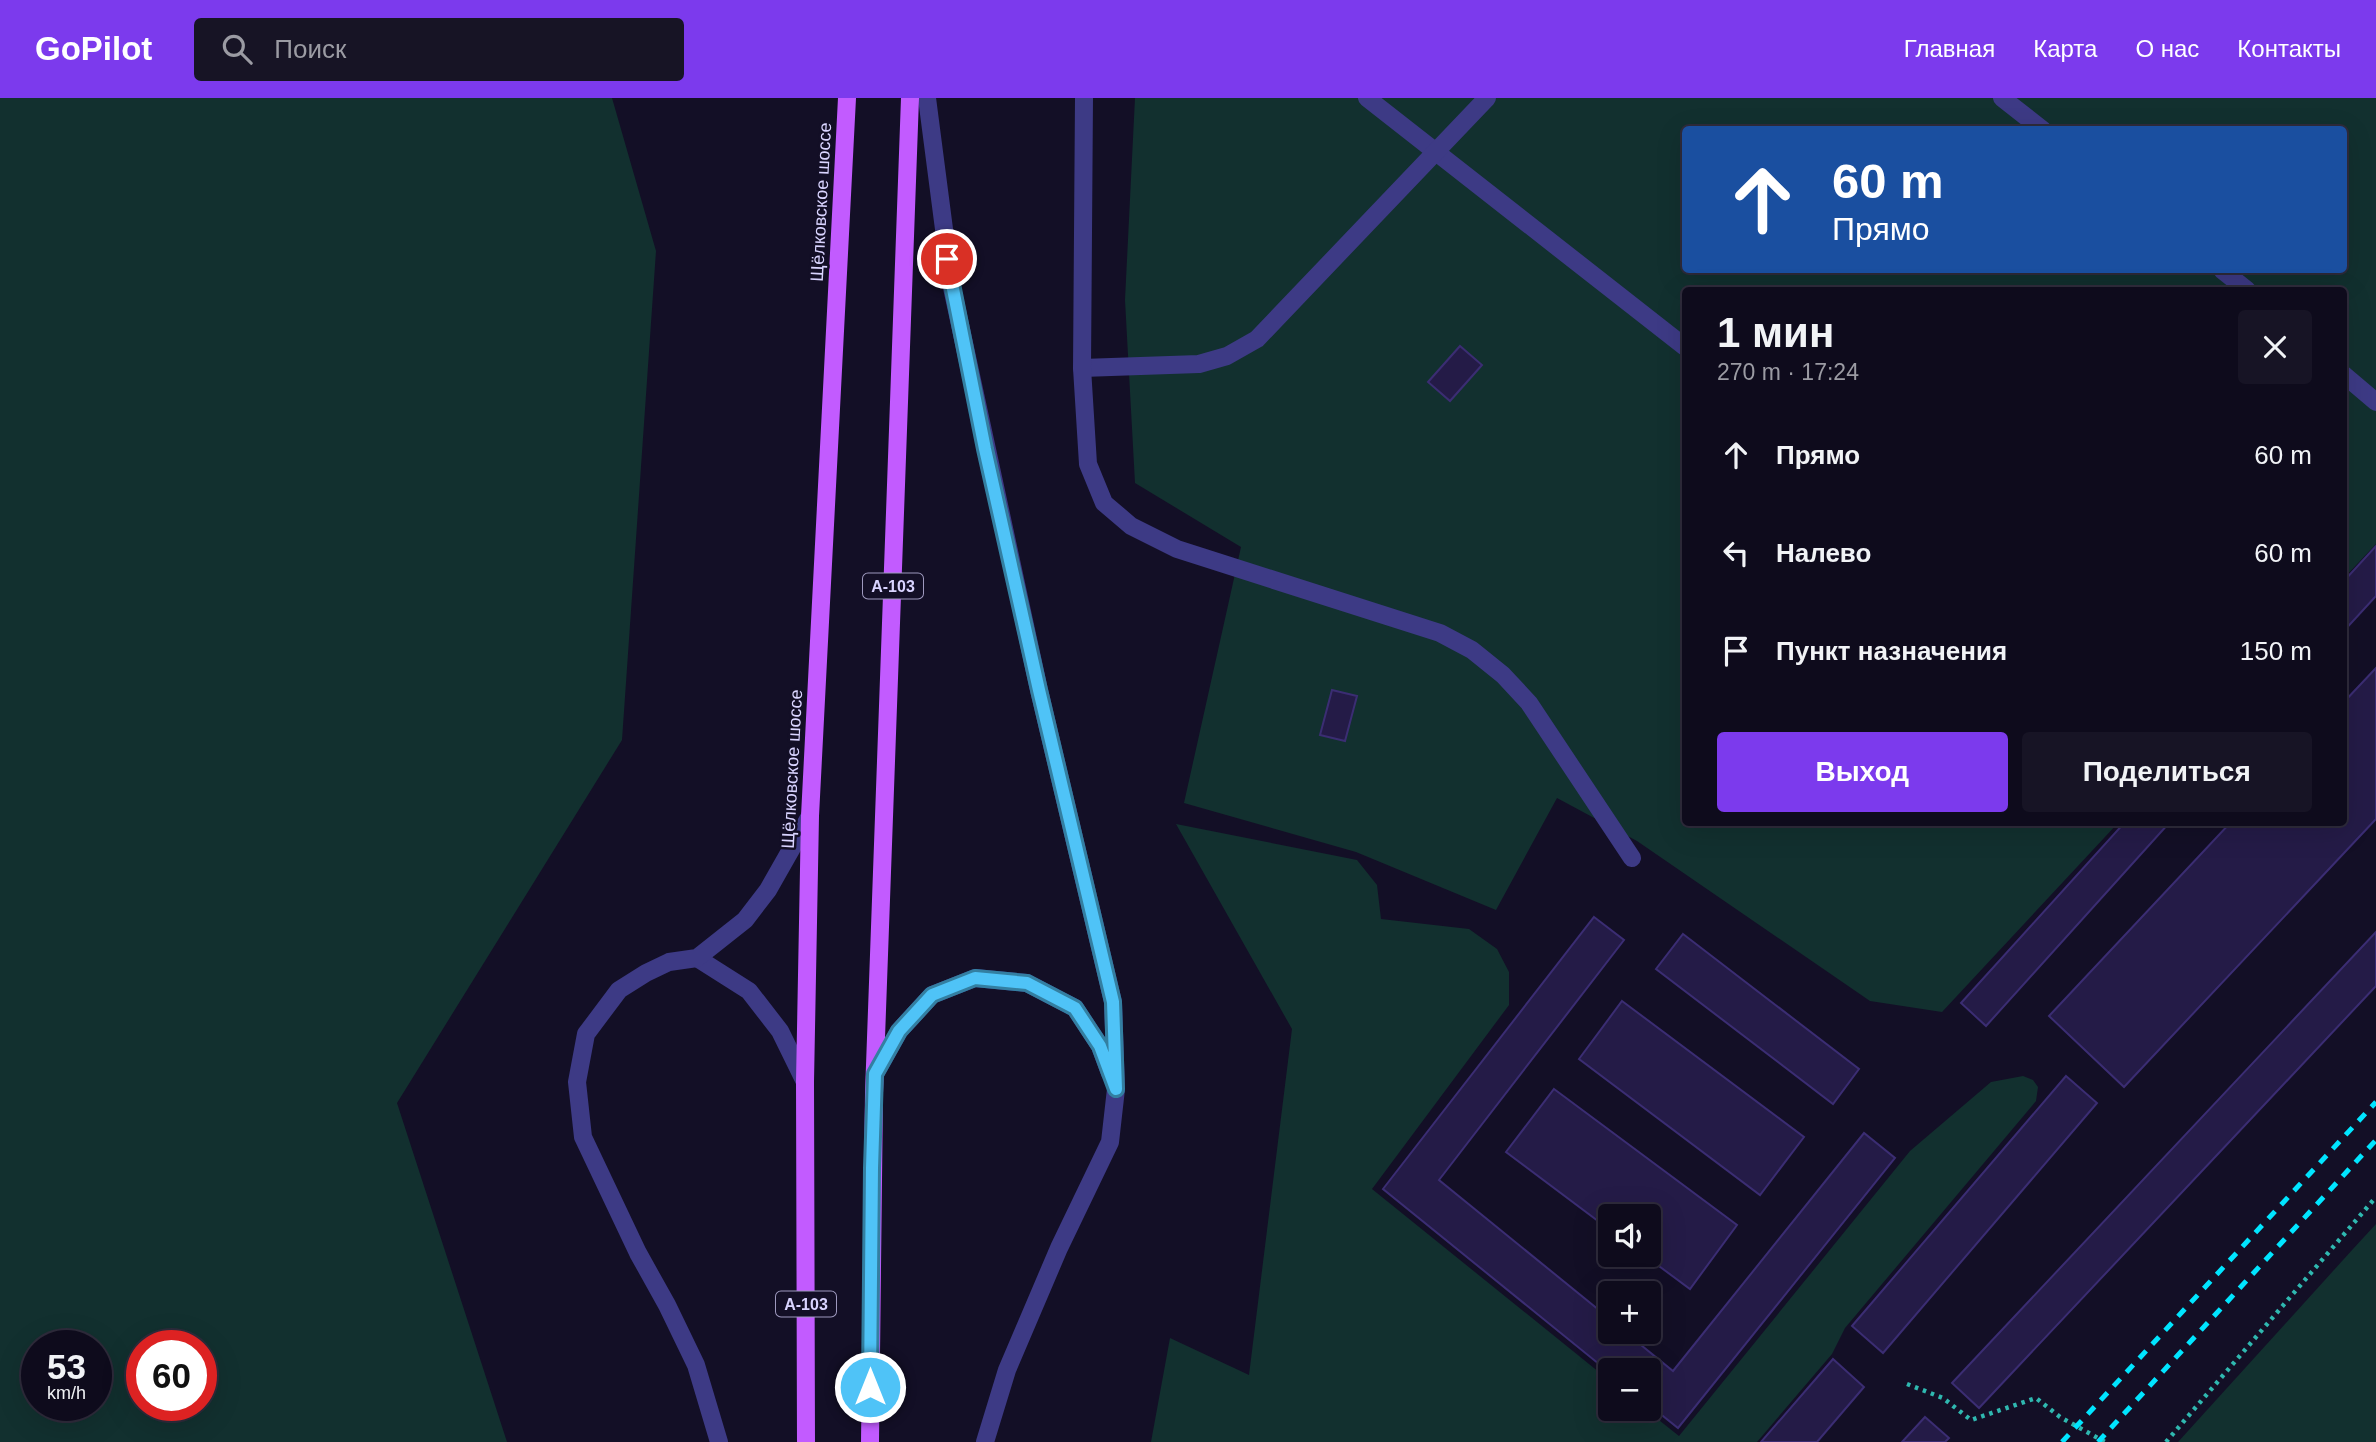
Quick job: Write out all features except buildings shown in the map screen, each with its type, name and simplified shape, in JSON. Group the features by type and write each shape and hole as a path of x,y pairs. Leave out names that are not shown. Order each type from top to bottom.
{"main road":[{"name":"Щёлковское шоссе","path":"806,1442 805,1082 810,816 847,98"},
{"name":"А-103","path":"870,1442 872,1168 910,98"}],"street":[{"path":"927,98 956,309 1039,690 1113,1002 1116,1089 1110,1142 1059,1248 1007,1370 985,1442"},
{"path":"1084,98 1082,368 1088,464 1104,503 1131,527 1177,549 1440,633 1472,650 1503,675 1529,703 1632,859"},
{"path":"1367,98 1682,345"},
{"path":"1082,368 1199,364 1227,356 1257,339 1487,98"},
{"path":"2002,98 2038,126"},
{"path":"2226,273 2243,287"},
{"path":"2347,377 2376,402"},
{"path":"719,1442 696,1366 583,1137 577,1082 586,1034 619,990 670,962 697,958 745,920 768,890 810,816"},
{"path":"697,958 749,991 780,1031 805,1082"},
{"path":"875,1074 899,1031 932,995 975,978 1027,983 1075,1008 1100,1046 1116,1089"}],"path":[{"path":"2165,1442 2376,1197"},
{"path":"1907,1384 1943,1398 1971,1420 2036,1398 2060,1417 2105,1442"}],"green space":[{"path":"0,98 612,98 656,251 622,740 397,1103 507,1442 0,1442"},
{"path":"1135,98 2376,98 2376,544 2347,575 2347,287 1682,287 1682,826 2115,826 1942,1012 1870,1001 1637,841 1557,798 1496,910 1356,852 1184,803 1241,547 1135,483 1125,300"},
{"path":"1176,824 1357,860 1377,885 1381,919 1469,929 1497,949 1509,972 1509,1005 1372,1189 1598,1371 1598,1421 1660,1421 1679,1436 1910,1151 1991,1082 2023,1076 2033,1080 2038,1087 2036,1101 1845,1328 1832,1354 1757,1442 1151,1442 1170,1338 1249,1375 1292,1029"},
{"path":"2376,1224 2376,1442 2178,1442 2353,1249"}],"railway":[{"path":"2062,1442 2376,1102"},
{"path":"2098,1442 2376,1140"}],"route":[{"path":"870,1387 875,1074 899,1031 932,995 975,978 1027,983 1075,1008 1100,1046 1116,1089 1113,1002 985,449 947,259"}]}
